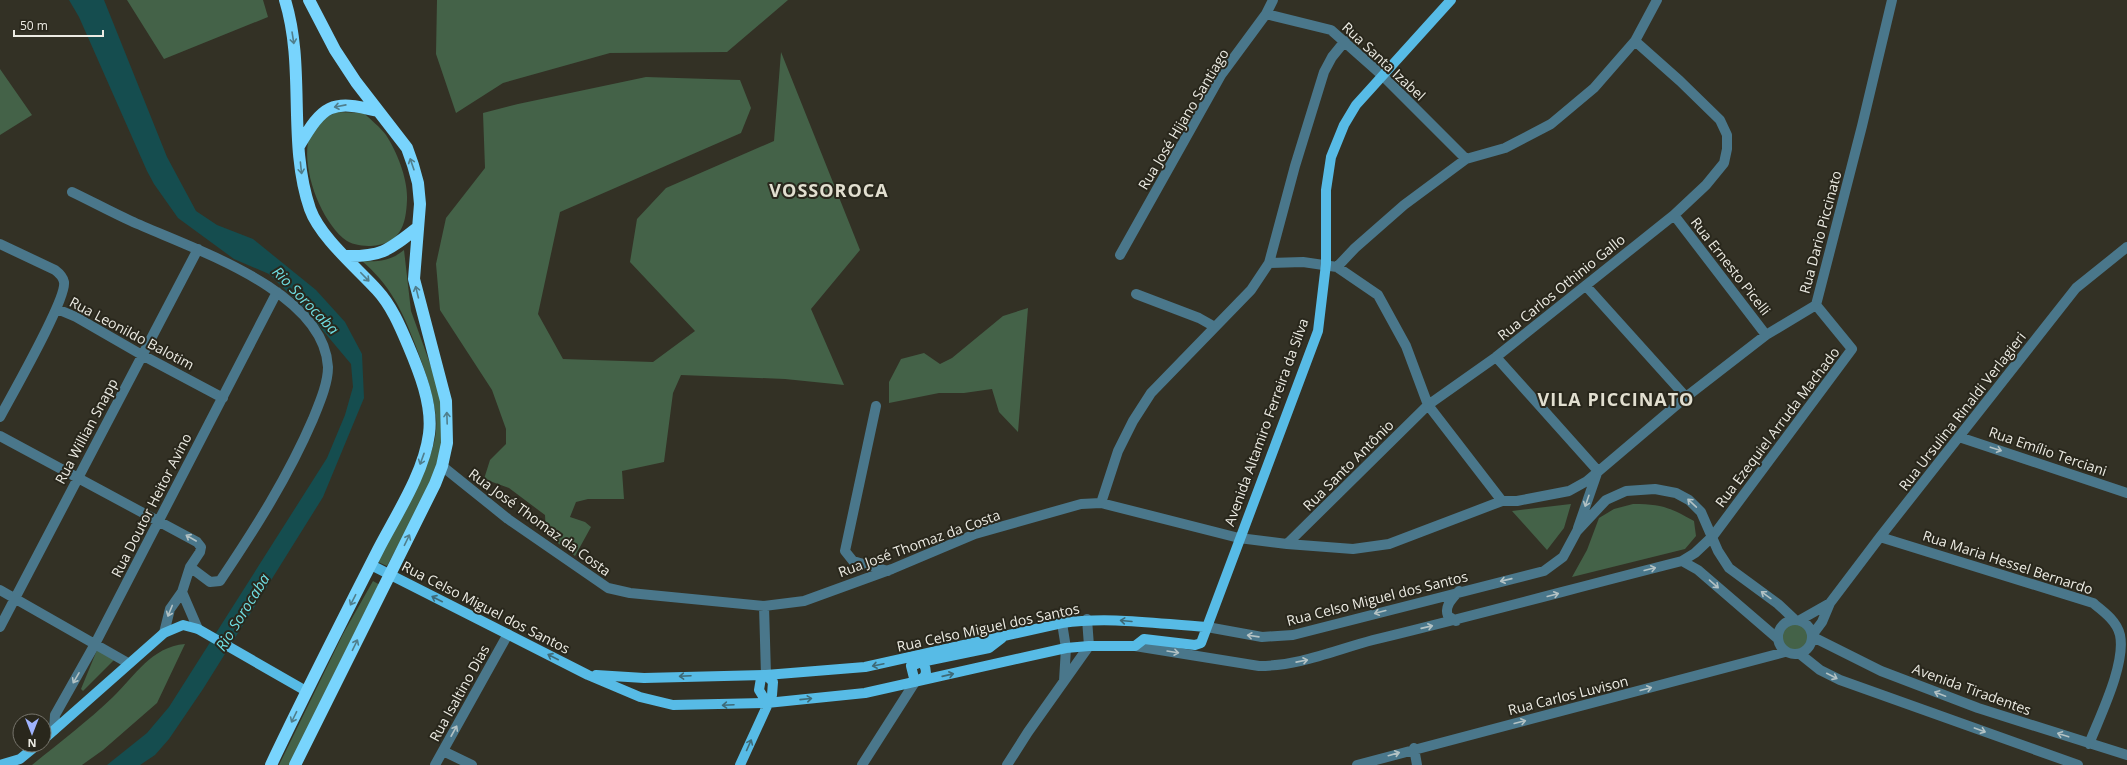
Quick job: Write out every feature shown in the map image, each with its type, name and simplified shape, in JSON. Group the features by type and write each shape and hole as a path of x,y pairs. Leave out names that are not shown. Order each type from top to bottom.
{"highway":[{"path":"271,765 317,669 416,475 429,433 429,416 423,385 408,345 395,317 378,291 344,256 311,212 304,188 299,146 294,45 285,0"},
{"path":"295,765 390,575 442,466 447,443 446,401 414,279 420,204 418,183 413,165 407,148 378,111 335,50 309,0"},
{"path":"299,146 314,121 326,110 338,105 352,104 378,111"},
{"path":"344,256 363,256 382,253 417,228"}],"main road":[{"name":"Avenida Altamiro Ferreira da Silva","path":"1135,646 1144,639 1195,645 1201,643 1239,538 1318,331 1326,264 1326,190 1331,157 1344,125 1356,105 1384,77 1451,0"},
{"name":"Rua Celso Miguel dos Santos","path":"371,565 588,675 640,697 673,706 767,703 864,693 1066,648 1089,646 1135,646"},
{"name":"Rua Celso Miguel dos Santos","path":"588,675 644,678 766,675 865,667 919,659 1003,636 1062,623 1087,620 1111,619 1207,627"},
{"path":"54,730 164,632 183,625 201,630 306,691"},
{"path":"915,682 911,666 919,659"},
{"path":"740,765 774,689 773,682 766,675"},
{"path":"0,765 20,759 27,753"}],"street":[{"name":"Rua José Hijano Santiago","path":"1120,255 1221,75 1266,14 1273,0"},
{"path":"1337,267 1355,248 1404,205 1466,159 1505,148 1551,124 1594,88 1635,41 1657,0"},
{"name":"Rua Dario Piccinato","path":"1287,544 1353,549 1389,544 1502,501 1517,501 1569,491 1586,481 1686,397 1766,335 1816,305 1862,126 1892,0"},
{"name":"Rua Santa Izabel","path":"1266,14 1331,30 1384,77 1466,159"},
{"name":"Rua Carlos Othinio Gallo","path":"1428,405 1496,357 1674,215 1706,185 1724,163 1727,149 1727,135 1720,120 1680,80 1635,41"},
{"path":"1101,503 1118,451 1133,421 1151,393 1251,290 1269,263 1294,166 1324,72 1332,56 1345,42"},
{"path":"72,192 131,221 232,265 277,292 308,321 324,346 328,369 321,399 299,452 265,514 220,581 210,582 190,567"},
{"name":"Rua Ernesto Picelli","path":"1674,215 1766,335"},
{"name":"Rua Leonildo Balotim","path":"0,244 55,270 62,276 64,283 57,309 76,317 142,355 223,398"},
{"name":"Rua Ursulina Rinaldi Verlagieri","path":"1813,635 1822,622 1830,603 1880,537 2076,288 2127,247"},
{"name":"Rua Willian Snapp","path":"0,627 198,249"},
{"path":"1269,263 1303,262 1326,264 1337,267 1378,295 1406,346 1428,405 1502,501"},
{"path":"1586,286 1686,397"},
{"name":"Rua Doutor Heitor Avino","path":"54,730 55,715 95,644 277,292"},
{"path":"1136,294 1199,318 1215,327"},
{"name":"Rua Ezequiel Arruda Machado","path":"1682,561 1695,553 1713,536 1852,350 1816,305"},
{"path":"0,417 57,309"},
{"path":"1496,357 1598,471 1577,531"},
{"name":"Rua Santo Antônio","path":"1287,544 1428,405"},
{"path":"876,406 845,551 853,561 888,570"},
{"path":"0,436 159,520 197,542 201,547 200,552 190,567 182,592 170,609 164,632"},
{"name":"Rua Emílio Terciani","path":"1959,437 2127,493"},
{"name":"Rua José Thomaz da Costa","path":"442,466 508,519 608,588 630,593 764,606 804,601 888,570 975,534 1081,504 1101,503 1239,538 1287,544"},
{"name":"Rua Celso Miguel dos Santos","path":"1207,627 1262,637 1293,635 1544,570 1563,557 1577,531 1606,500 1626,491 1655,489 1676,493 1689,500 1701,512 1713,536"},
{"path":"1713,536 1718,551 1729,568 1798,620 1806,623 1813,635 1810,648 1800,654"},
{"name":"Rua Maria Hessel Bernardo","path":"1880,537 2093,603 2111,618 2120,635 2120,662 2089,744"},
{"path":"1682,561 1698,570 1778,639 1785,652 1800,654 1820,670 1840,680 2078,765"},
{"name":"Rua Celso Miguel dos Santos","path":"1135,646 1258,666 1275,666 1312,659 1371,641 1456,621 1682,561"},
{"path":"0,590 128,663"},
{"path":"1456,621 1448,616 1446,611 1448,603 1459,591"},
{"path":"182,592 201,630"},
{"name":"Rua Ursulina Rinaldi Verlagieri","path":"1798,620 1830,603"},
{"path":"764,606 766,675"},
{"path":"1007,765 1028,732 1089,646 1087,620"},
{"path":"1778,639 1780,628 1790,621 1798,620"},
{"path":"1062,623 1066,648 1064,681"},
{"name":"Rua Isaltino Dias","path":"435,765 508,634"},
{"name":"Avenida Tiradentes","path":"1813,635 1828,646 1888,674 1978,708 2127,755"},
{"name":"Rua Carlos Luvison","path":"1357,765 1414,748 1617,697 1785,652"},
{"path":"862,765 915,682"},
{"path":"1414,748 1417,765"},
{"path":"443,751 472,765"}],"green space":[{"path":"127,0 263,0 268,17 164,59"},
{"path":"437,0 788,0 727,52 610,53 503,83 456,113 436,54"},
{"path":"781,52 860,250 811,309 844,385 785,379 681,375 673,393 664,462 622,471 624,499 588,499 576,502 570,517 585,522 591,527 575,556 546,534 545,515 509,488 484,479 490,460 506,444 506,429 492,390 440,310 436,264 446,218 485,168 483,113 518,104 646,77 740,80 751,108 741,133 560,212 538,314 563,359 653,362 695,331 630,262 637,219 666,188 774,141"},
{"path":"0,69 32,115 0,135"},
{"path":"337,112 364,113 378,126 386,135 394,149 404,175 407,200 403,225 400,232 395,237 389,242 381,245 371,246 352,243 337,233 321,207 310,177 307,162 307,147 310,135 315,127 325,118"},
{"path":"404,250 411,311 441,394 442,447 435,475 387,566 378,562 424,470 435,439 436,428 435,407 430,389 422,362 405,320 388,289 372,270 362,261 389,259"},
{"path":"1028,308 1018,432 999,412 992,389 964,393 939,393 889,403 889,382 901,359 924,353 940,364 952,358 1003,316"},
{"path":"1571,504 1564,528 1547,550 1512,511"},
{"path":"1633,504 1665,507 1678,512 1694,521 1696,536 1685,549 1572,577 1587,550 1599,518 1614,509"},
{"path":"373,581 380,585 380,589 289,765 279,765 343,634"},
{"path":"1795,624 1804,628 1808,637 1804,646 1795,650 1786,646 1782,637 1786,628"},
{"path":"185,644 157,703 103,750 82,765 32,765 47,753 52,753 52,749 103,706 144,664 162,651 173,646"},
{"path":"97,650 114,660 83,691 81,689"}],"water":[{"name":"Rio Sorocaba","path":"69,0 104,0 167,157 196,211 217,225 253,239 316,290 345,322 362,354 364,398 323,497 203,689 169,739 155,755 140,765 107,765 147,733 169,707 327,458 345,415 353,387 351,364 304,308 269,274 234,259 178,218 154,184 147,171 79,17"}],"district":[{"name":"VOSSOROCA","path":"829,190"},
{"name":"VILA PICCINATO","path":"1616,399"}]}
